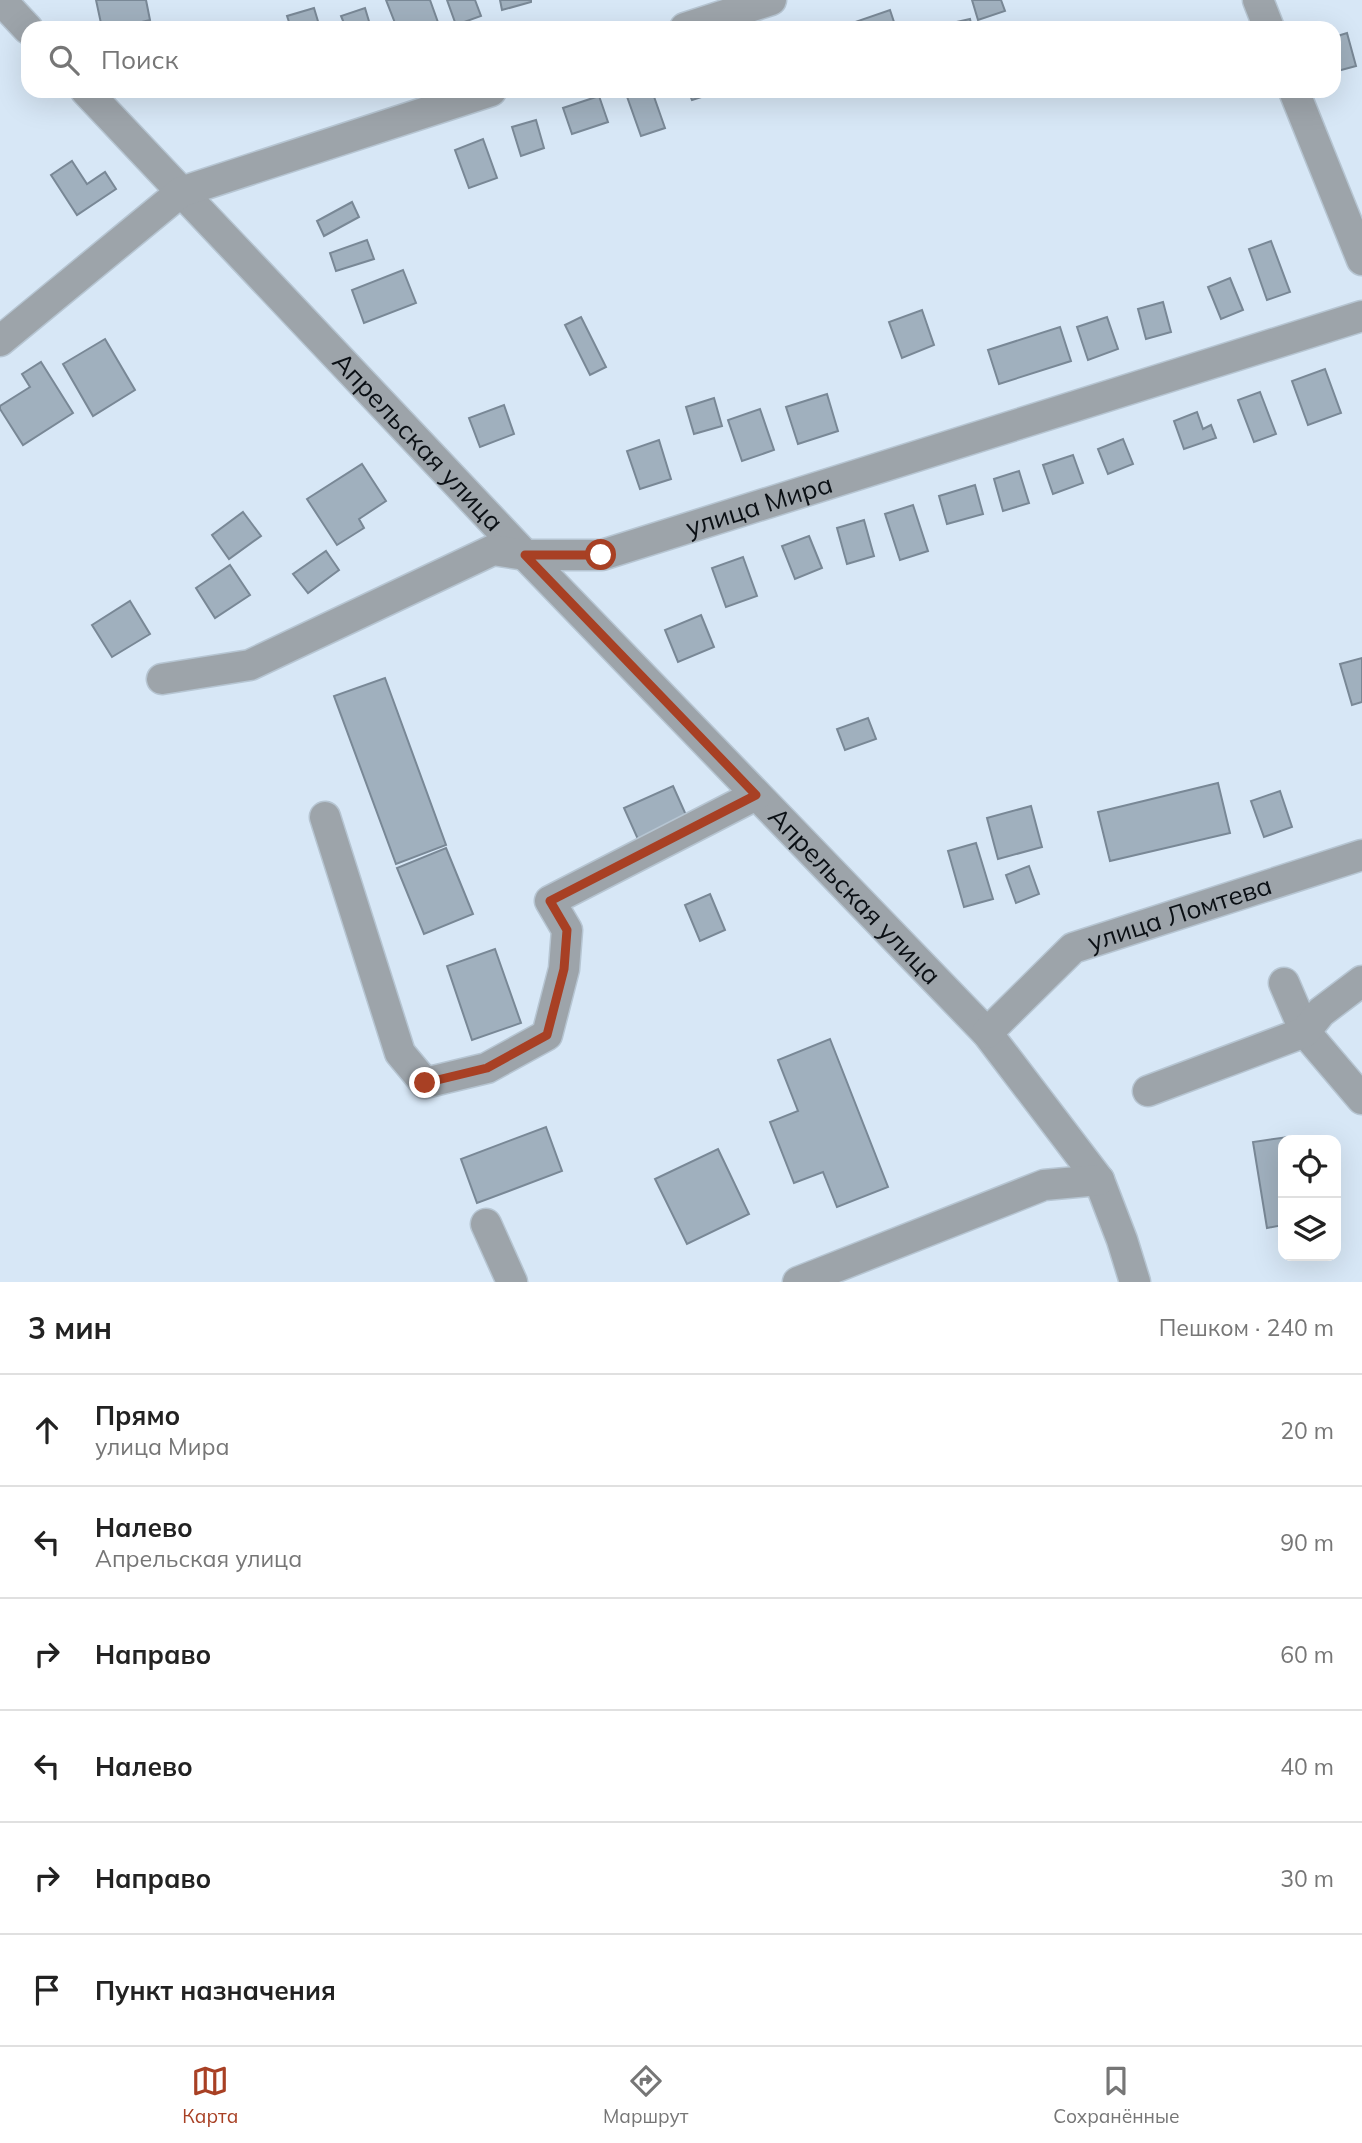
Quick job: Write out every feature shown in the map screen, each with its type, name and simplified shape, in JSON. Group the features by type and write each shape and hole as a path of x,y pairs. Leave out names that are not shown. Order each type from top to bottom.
{"street":[{"path":"1,0 21,21"},
{"path":"706,21 771,0"},
{"path":"1258,0 1266,21"},
{"name":"Апрельская улица","path":"93,98 525,555 987,1033 1099,1180 1135,1282"},
{"path":"0,341 180,192 469,98"},
{"path":"1297,98 1362,260"},
{"name":"улица Мира","path":"162,679 250,665 493,551 525,555 601,555 1362,316"},
{"path":"325,817 400,1053 425,1083 487,1068 547,1035 564,969 567,930 550,901 756,795"},
{"name":"улица Ломтева","path":"987,1033 1073,948 1362,855"},
{"path":"1148,1091 1305,1032 1321,1012 1362,982"},
{"path":"1284,983 1305,1032 1362,1099"},
{"path":"798,1282 1044,1185 1099,1180"},
{"path":"486,1224 512,1282"}],"building":[{"path":"96,0 146,0 150,20 100,21"},
{"path":"386,0 430,0 438,21 394,21"},
{"path":"447,0 475,0 481,16 467,21 455,21"},
{"path":"500,0 531,0 531,2 502,10"},
{"path":"972,0 1001,0 1005,11 978,20"},
{"path":"314,8 318,21 289,21 287,16"},
{"path":"365,8 369,21 343,21 341,16"},
{"path":"890,10 894,21 858,21"},
{"path":"1347,33 1356,66 1341,70 1341,35"},
{"path":"600,98 608,122 572,134 563,108"},
{"path":"627,98 654,98 665,128 641,136"},
{"path":"536,120 544,148 521,156 512,127"},
{"path":"483,139 497,178 469,188 455,150"},
{"path":"72,161 87,184 105,172 116,189 77,215 51,175"},
{"path":"352,202 359,217 324,236 317,221"},
{"path":"367,240 374,259 336,271 330,253"},
{"path":"1271,241 1290,292 1267,300 1249,249"},
{"path":"403,270 416,303 364,323 352,290"},
{"path":"1230,278 1243,310 1221,319 1208,287"},
{"path":"1163,302 1171,332 1146,339 1138,309"},
{"path":"922,310 934,345 902,358 889,322"},
{"path":"581,317 606,367 590,375 565,325"},
{"path":"1107,317 1118,349 1088,360 1077,327"},
{"path":"1060,327 1071,361 999,384 988,350"},
{"path":"105,339 135,390 93,416 63,364"},
{"path":"41,362 73,413 23,445 0,406 30,387 22,374"},
{"path":"1325,369 1341,413 1308,425 1292,381"},
{"path":"1260,392 1276,434 1254,442 1238,400"},
{"path":"827,394 838,431 798,444 786,407"},
{"path":"714,398 722,426 694,434 686,407"},
{"path":"504,405 514,434 480,447 469,418"},
{"path":"760,409 774,450 742,461 728,420"},
{"path":"1197,412 1203,429 1211,425 1216,438 1184,449 1174,421"},
{"path":"1123,439 1133,464 1108,474 1098,449"},
{"path":"659,440 671,479 640,489 627,451"},
{"path":"1073,455 1083,483 1053,494 1043,465"},
{"path":"362,464 386,501 359,519 364,528 337,545 307,499"},
{"path":"1019,471 1029,503 1003,511 994,479"},
{"path":"975,485 983,514 947,524 939,496"},
{"path":"913,505 928,551 900,560 885,514"},
{"path":"243,512 261,536 229,559 212,535"},
{"path":"864,520 874,556 847,564 837,528"},
{"path":"809,536 822,568 795,579 782,546"},
{"path":"326,551 339,570 308,593 293,574"},
{"path":"743,557 757,596 726,607 712,568"},
{"path":"230,565 250,595 215,618 196,588"},
{"path":"130,601 150,634 112,657 92,625"},
{"path":"701,615 714,647 678,662 665,630"},
{"path":"1362,658 1362,702 1352,705 1340,664"},
{"path":"385,678 446,845 396,864 334,696"},
{"path":"868,718 876,739 845,750 837,729"},
{"path":"1218,783 1230,833 1110,861 1098,812"},
{"path":"673,786 690,824 641,846 624,808"},
{"path":"1280,791 1292,827 1264,837 1251,801"},
{"path":"1031,806 1042,847 998,859 987,818"},
{"path":"976,843 993,899 964,907 948,851"},
{"path":"446,848 473,914 424,934 397,868"},
{"path":"1029,866 1039,894 1016,903 1006,875"},
{"path":"710,894 725,930 700,941 685,905"},
{"path":"495,949 521,1023 472,1040 447,966"},
{"path":"830,1039 888,1187 837,1207 823,1172 794,1183 770,1122 798,1111 778,1060"},
{"path":"546,1127 562,1171 477,1203 461,1159"},
{"path":"1278,1138 1278,1226 1267,1228 1253,1142"},
{"path":"718,1149 749,1214 687,1244 655,1179"}],"route":[{"path":"425,1083 487,1068 547,1035 564,969 567,930 550,901 756,795 525,555 601,555"}]}
